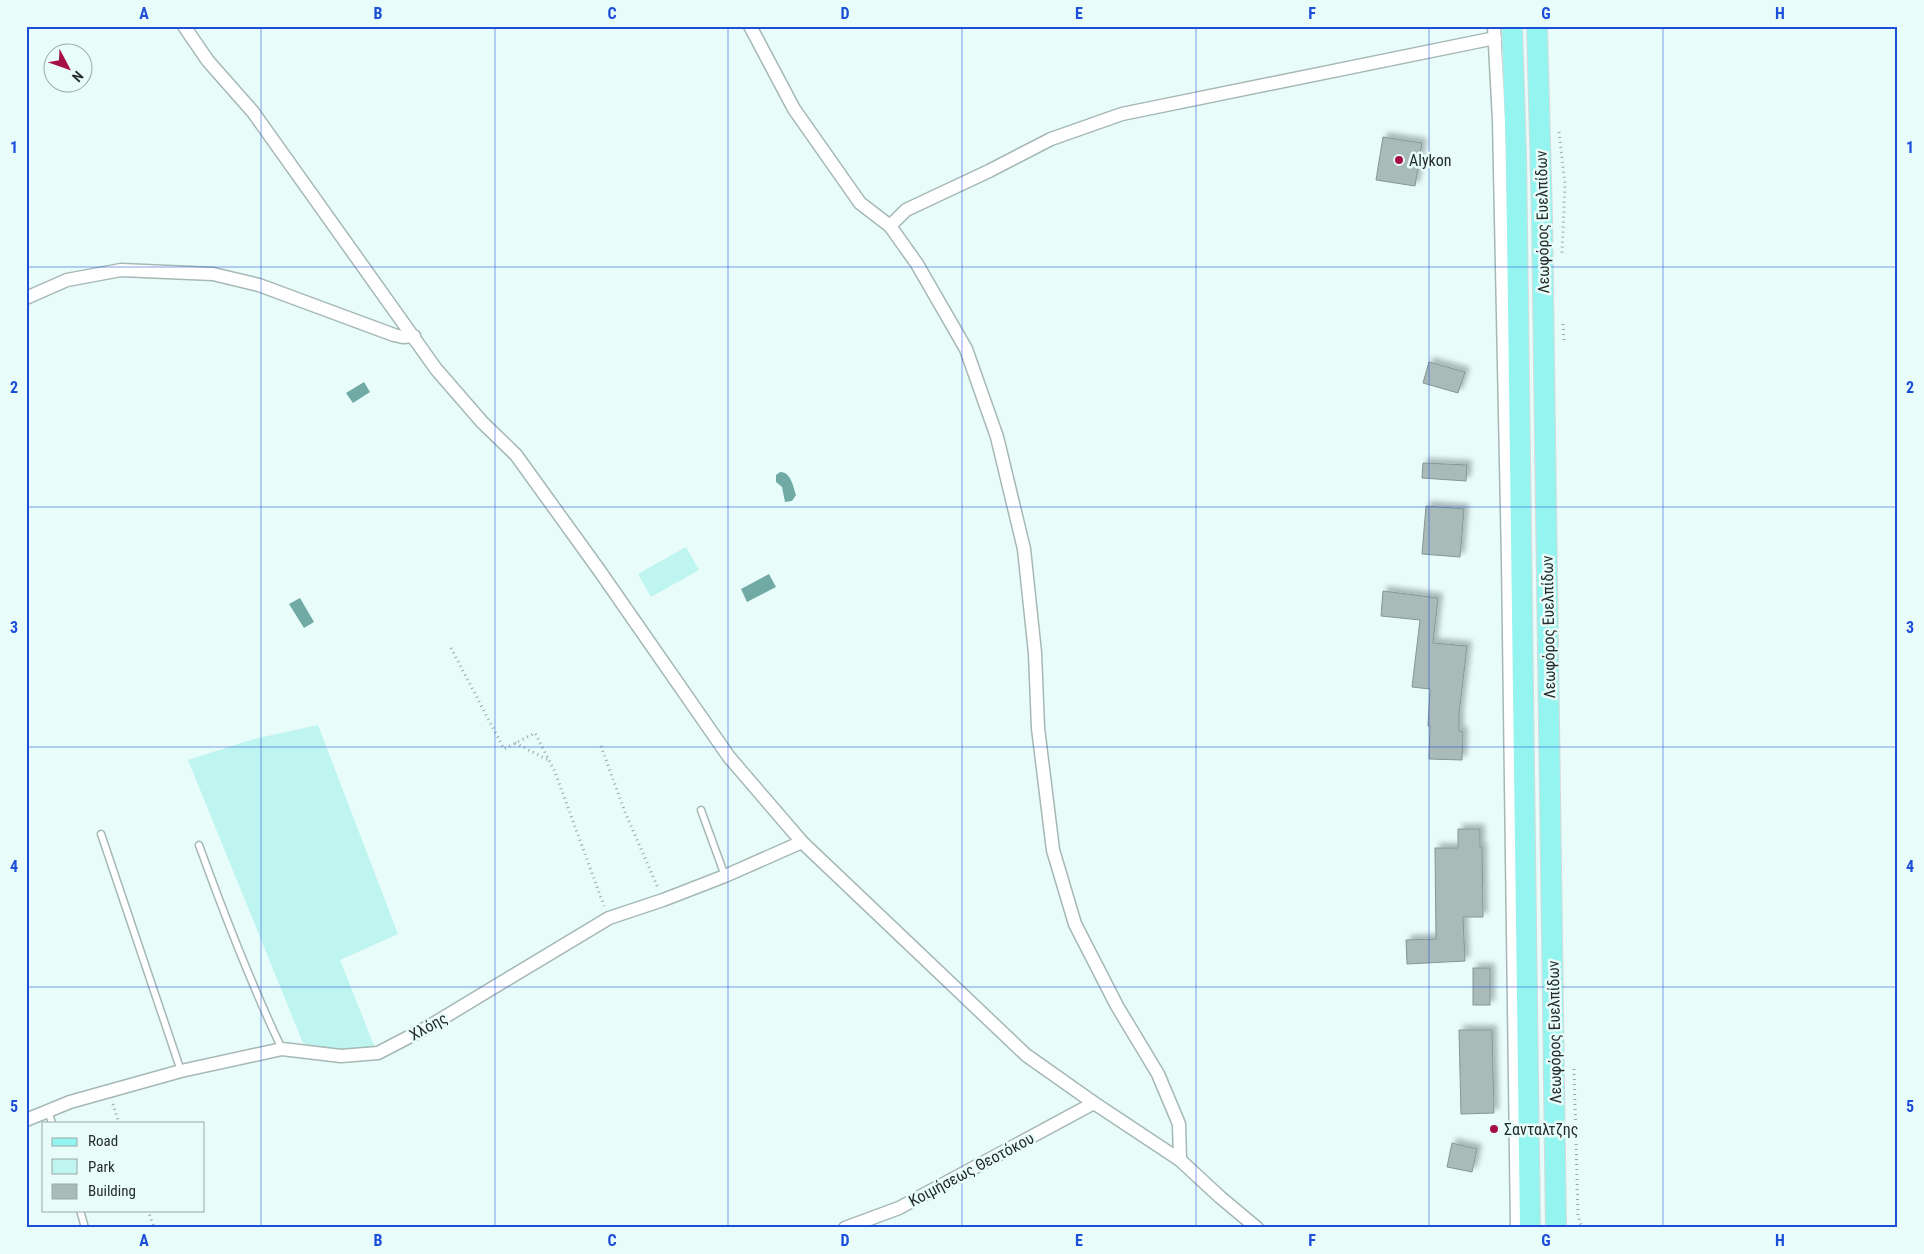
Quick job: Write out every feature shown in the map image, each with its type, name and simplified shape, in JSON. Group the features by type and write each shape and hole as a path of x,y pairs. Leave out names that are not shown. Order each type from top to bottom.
{"main road":[{"name":"Λεωφόρος Ευελπίδων","path":"1512,26 1516,154 1530,1228"},
{"name":"Λεωφόρος Ευελπίδων","path":"1538,26 1556,1228"}],"street":[{"path":"184,26 208,61 253,112 436,369 482,422 516,455 599,570 729,757 802,842 1026,1055 1180,1160 1257,1228"},
{"path":"750,26 794,108 860,202 890,226 918,264 966,349 997,436 1024,549 1035,654 1038,728 1053,850 1075,924 1117,1006 1158,1074 1179,1124 1180,1160"},
{"path":"890,226 906,210 989,172 1051,139 1122,114 1495,32 1499,120 1512,798 1517,1228"},
{"path":"26,298 67,280 121,270 213,274 259,285 403,338 414,336"},
{"name":"Χλόης","path":"26,1120 50,1117 70,1102 181,1071 282,1049 341,1056 378,1053 428,1027 609,918 725,876 802,842"},
{"name":"Κοιμήσεως Θεοτόκου","path":"845,1228 899,1208 1094,1103"}],"lane":[{"path":"701,810 725,876"},
{"path":"101,834 181,1071"},
{"path":"199,845 225,918 264,1012 282,1049"},
{"path":"81,1212 86,1228"}],"path":[{"path":"451,648 504,749 535,733 549,761 609,918"},
{"path":"515,743 549,761"},
{"path":"601,746 625,812 663,900"},
{"path":"108,1092 119,1122"},
{"path":"149,1212 154,1228"}],"green space":[{"path":"686,547 699,570 651,597 638,574"},
{"path":"318,725 398,934 340,960 375,1048 324,1051 303,1043 188,760 254,739"}],"shaded area":[{"path":"364,382 370,392 353,403 346,393"},
{"path":"780,472 787,474 793,484 796,495 792,501 785,502 782,487 776,482 776,475"},
{"path":"769,574 776,587 747,602 741,589"},
{"path":"300,598 314,622 304,628 289,604"}],"building":[{"path":"1383,137 1422,143 1415,186 1376,180"},
{"path":"1429,362 1465,372 1458,393 1423,383"},
{"path":"1423,463 1467,465 1466,481 1422,478"},
{"path":"1426,506 1464,509 1460,557 1422,554"},
{"path":"1383,591 1438,598 1433,643 1467,646 1459,714 1459,731 1463,732 1462,760 1429,759 1430,689 1412,687 1420,620 1381,616"},
{"path":"1458,829 1480,829 1483,917 1463,917 1465,961 1407,964 1406,940 1436,939 1435,848 1458,848"},
{"path":"1473,968 1490,968 1490,1005 1473,1005"},
{"path":"1459,1030 1492,1030 1494,1113 1461,1114"},
{"path":"1452,1143 1477,1149 1472,1172 1447,1167"}],"place":[{"name":"Alykon","path":"1399,160"},
{"name":"Σανταλτζης","path":"1494,1129"}]}
